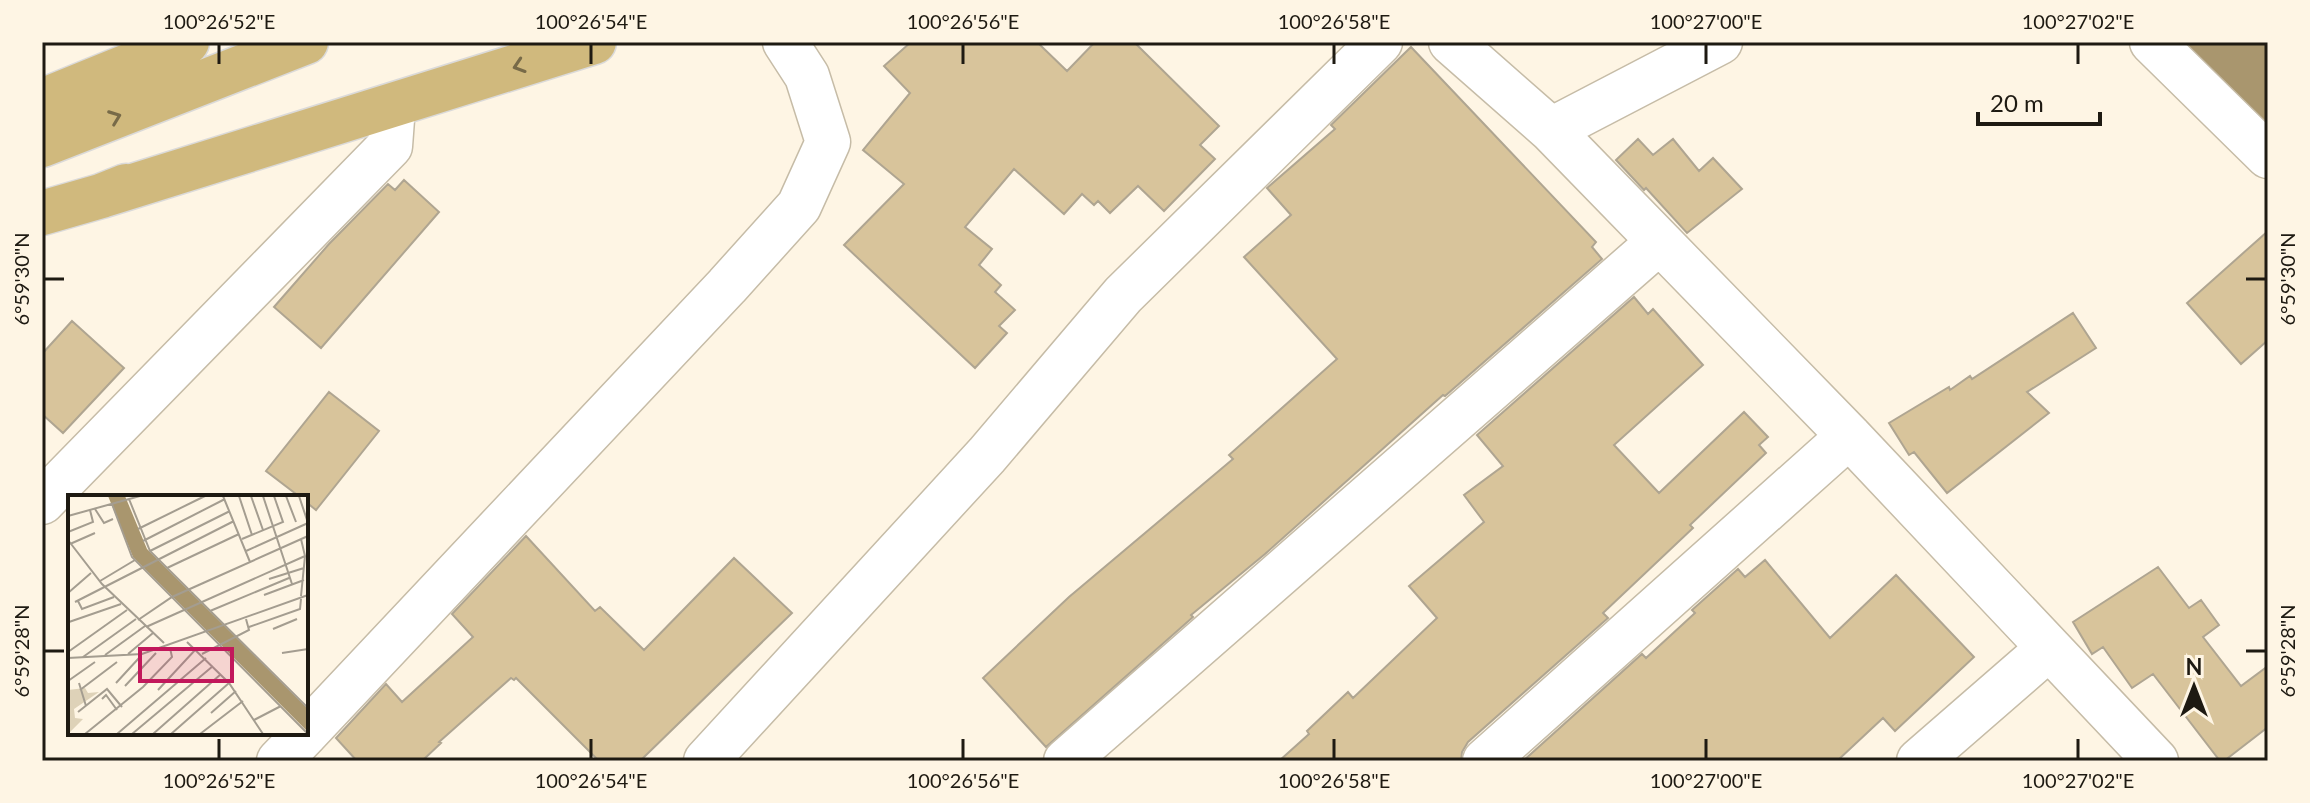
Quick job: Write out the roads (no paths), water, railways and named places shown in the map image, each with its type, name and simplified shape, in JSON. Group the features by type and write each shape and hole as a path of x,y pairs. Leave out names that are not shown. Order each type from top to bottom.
{"main road":[{"path":"42,101 187,42"},
{"path":"42,145 306,42"},
{"path":"101,196 498,42"},
{"path":"42,213 594,42"}],"street":[{"path":"308,731 799,206 828,142 807,76 785,42"},
{"path":"706,761 987,455 1123,295 1380,42"},
{"path":"1451,42 1551,130 1849,436 2156,761"},
{"path":"1551,130 1720,42"},
{"path":"2152,42 2268,156"},
{"path":"42,502 390,146 393,106"},
{"path":"1066,761 1659,242"},
{"path":"1485,761 1849,436"},
{"path":"1919,761 2049,648"},
{"path":"279,761 304,735"}]}
